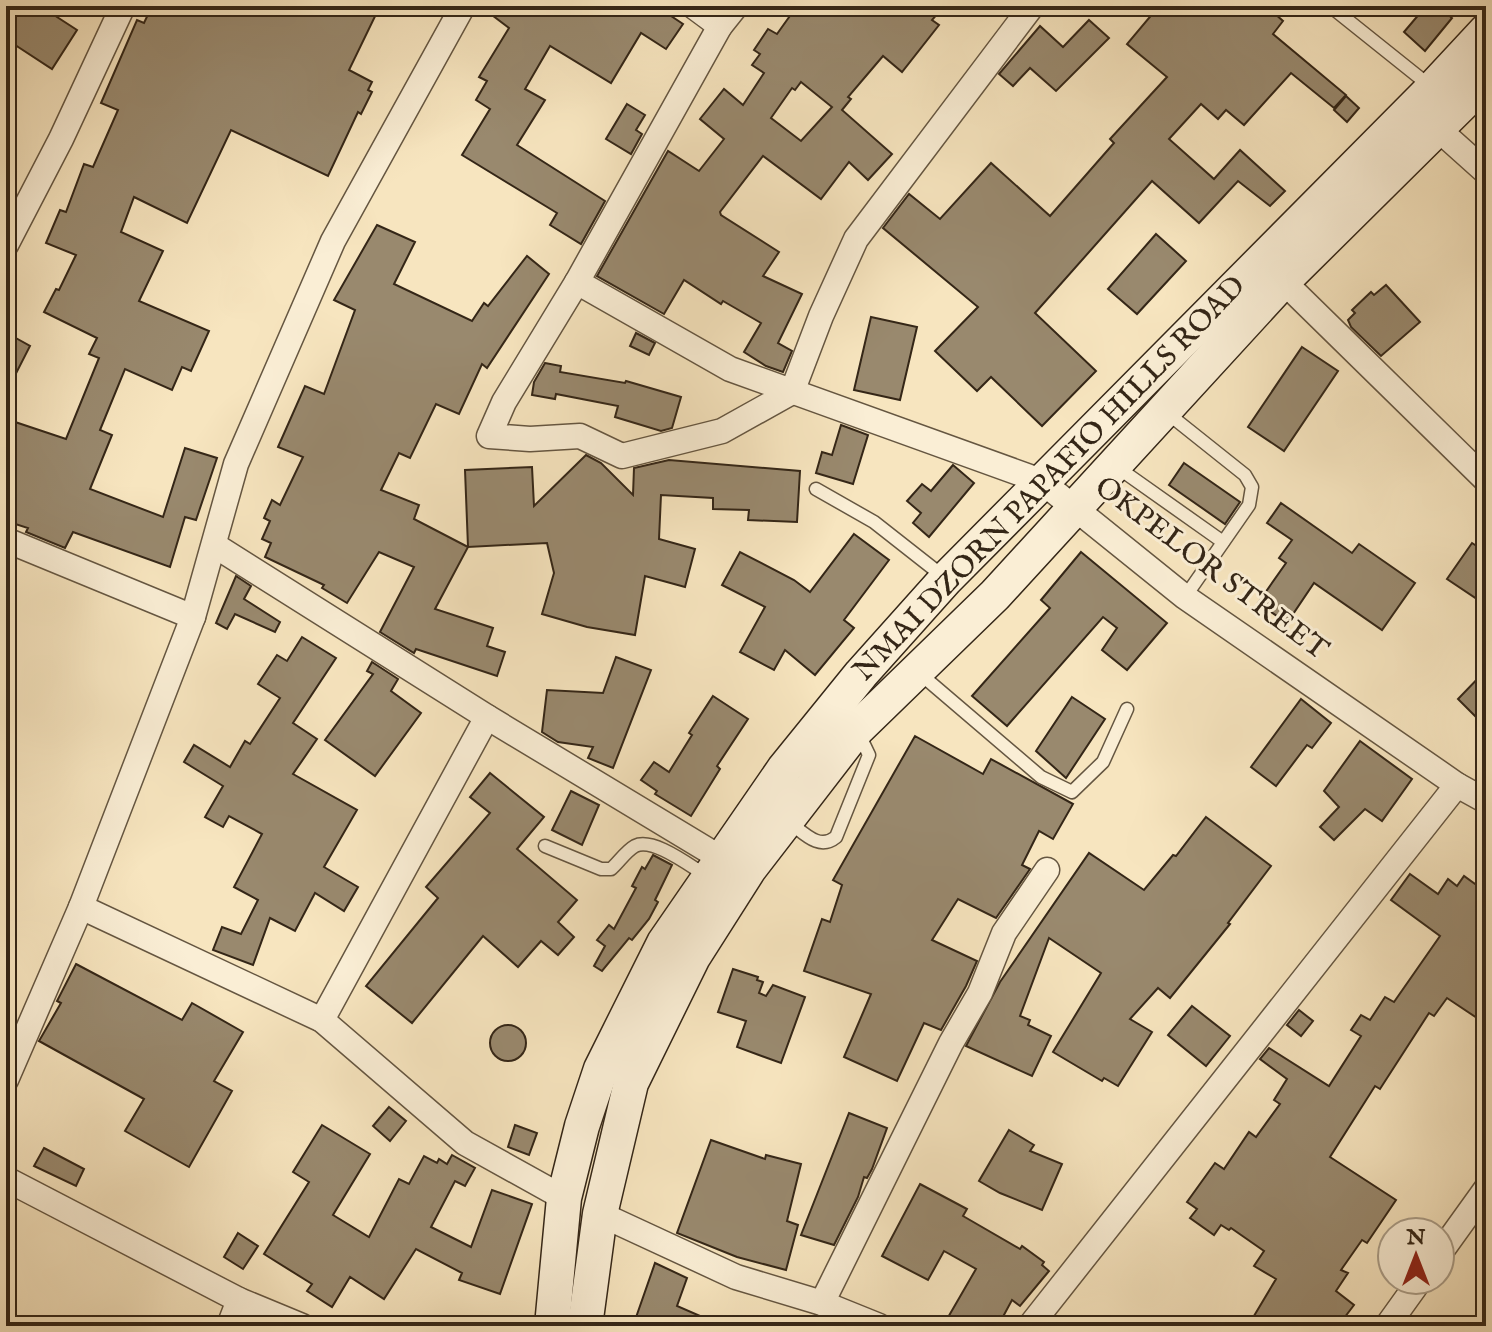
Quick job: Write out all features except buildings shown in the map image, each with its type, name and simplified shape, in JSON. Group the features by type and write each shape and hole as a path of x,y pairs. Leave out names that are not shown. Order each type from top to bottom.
{"street":[{"path":"6,245 61,139 123,6"},
{"path":"6,1080 81,907 193,617 236,464 333,241 463,6"},
{"path":"693,6 720,26"},
{"path":"736,6 720,26 577,282 504,402 489,436 530,439 580,436 622,456 722,431 792,392 856,239 1032,6"},
{"name":"NMAI DZORN PAPAFIO HILLS ROAD","path":"552,1326 564,1198 582,1126 601,1069 664,943 784,769 861,674 946,579 1486,31"},
{"name":"NMAI DZORN PAPAFIO HILLS ROAD","path":"585,1326 600,1214 631,1083 693,957 749,869 857,729 995,595 1283,281 1486,80"},
{"path":"1438,129 1486,172"},
{"path":"1283,281 1486,480"},
{"name":"OKPELOR STREET","path":"577,282 730,369 1041,481 1185,597 1457,785 1486,801"},
{"path":"6,540 193,617"},
{"path":"214,545 487,717 717,869"},
{"path":"322,1020 487,717"},
{"path":"1030,1326 1457,785"},
{"path":"822,1303 951,1043 980,993 1004,933 1047,870"},
{"path":"81,907 322,1020 465,1143 564,1198"},
{"path":"6,1179 239,1300 302,1326"},
{"path":"1456,1231 1486,1189"},
{"path":"600,1214 736,1277 822,1303 879,1326"},
{"path":"1387,1326 1409,1296"},
{"path":"229,1326 239,1300"}],"lane":[{"path":"1330,6 1433,88"},
{"path":"1164,410 1245,475 1252,487 1249,505 1185,597"},
{"path":"1114,465 1223,542"},
{"path":"816,489 874,522 946,579"},
{"path":"916,670 1041,777 1072,792 1103,762 1127,709"},
{"path":"786,820 818,843 829,842 836,837 869,755 857,729"},
{"path":"545,846 601,869 611,869 633,847 655,845 717,869"}]}
